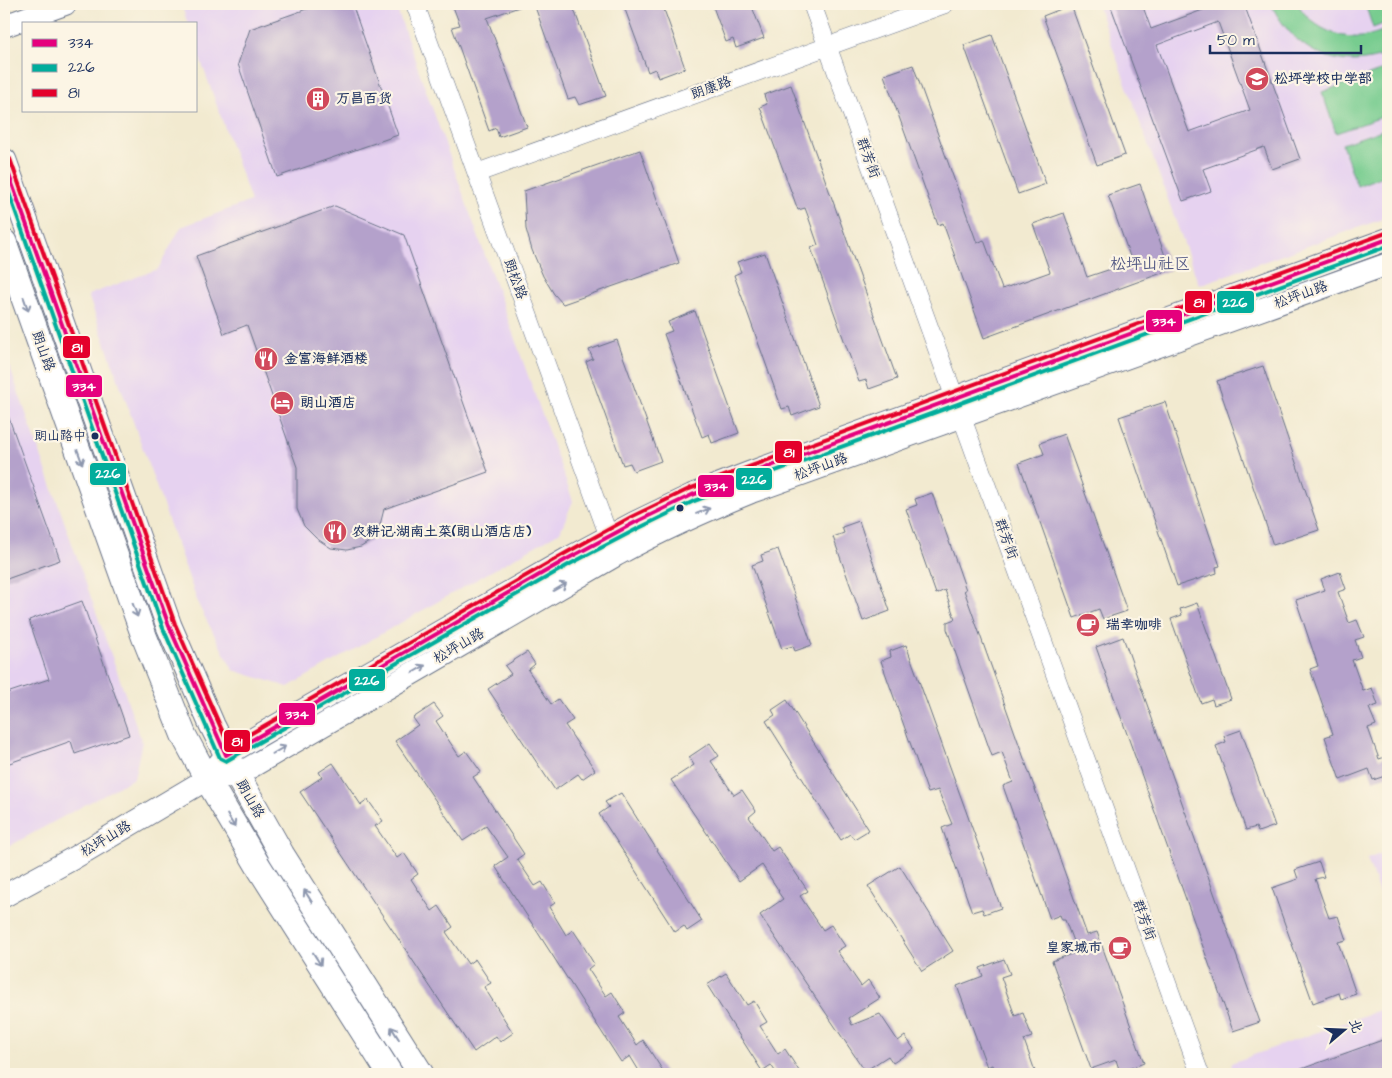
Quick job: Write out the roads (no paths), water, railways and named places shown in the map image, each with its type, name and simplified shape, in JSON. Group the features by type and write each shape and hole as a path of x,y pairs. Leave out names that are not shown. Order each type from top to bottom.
{"main road":[{"name":"朗山路","path":"4,161 169,626 212,726 282,855 421,1074"},
{"name":"朗山路","path":"4,242 144,636 184,736 260,869 390,1074"}],"street":[{"path":"4,26 65,4"},
{"name":"朗松路","path":"415,4 612,546"},
{"name":"群芳街","path":"812,4 1200,1074"},
{"name":"朗康路","path":"477,173 946,4"},
{"name":"松坪山路","path":"4,896 72,859 207,779 612,546 650,536 706,510 958,407 1388,238"},
{"name":"松坪山路","path":"958,407 1388,264"}],"place":[{"name":"松坪学校中学部","path":"1257,79"},
{"name":"万昌百货","path":"318,99"},
{"name":"金富海鲜酒楼","path":"266,359"},
{"name":"朗山酒店","path":"282,403"},
{"name":"朗山路中","path":"95,436"},
{"name":"农耕记·湖南土菜(朗山酒店店)","path":"335,532"},
{"name":"瑞幸咖啡","path":"1088,625"},
{"name":"皇家城市","path":"1120,948"}],"district":[{"name":"松坪山社区","path":"1150,264"}]}
